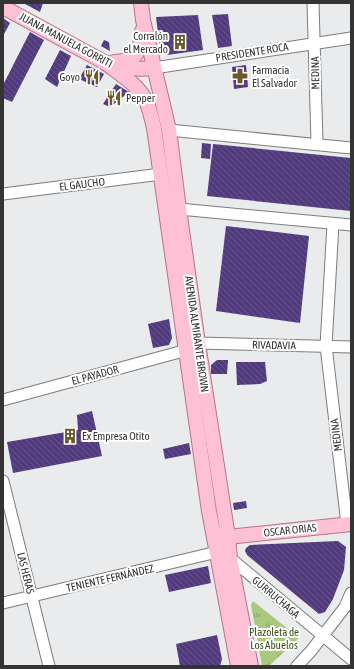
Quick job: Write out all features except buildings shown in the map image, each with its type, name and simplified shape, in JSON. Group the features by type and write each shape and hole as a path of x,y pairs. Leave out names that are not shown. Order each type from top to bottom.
{"main road":[{"name":"AVENIDA ALMIRANTE BROWN","path":"141,3 143,20 169,130 179,209 208,503 214,534 224,555 251,666"},
{"name":"JUANA MANUELA GORRITI","path":"3,7 104,62 127,68 154,68"},
{"path":"104,62 126,61 135,56 140,46 143,20"},
{"name":"AVENIDA ALMIRANTE BROWN","path":"104,62 141,92 148,104 154,128 192,347 228,537 224,555 238,666"},
{"name":"OSCAR ORIAS","path":"214,534 228,537 349,524"}],"street":[{"name":"MEDINA","path":"313,3 317,144"},
{"name":"PRESIDENTE ROCA","path":"154,68 351,38"},
{"path":"169,130 351,148"},
{"name":"EL GAUCHO","path":"3,194 161,174"},
{"path":"179,209 351,225"},
{"name":"MEDINA","path":"333,224 326,346 349,524"},
{"name":"RIVADAVIA","path":"192,347 351,347"},
{"name":"EL PAYADOR","path":"3,400 192,347"},
{"name":"LAS HERAS","path":"3,480 49,666"},
{"name":"TENIENTE FERNÁNDEZ","path":"3,603 224,555"},
{"name":"GURRUCHAGA","path":"224,555 351,659"},
{"path":"297,666 311,651 344,607 351,593"}],"green space":[{"name":"Plazoleta de Los Abuelos","path":"253,601 298,637 298,639 269,666 262,666 251,605"}],"place":[{"name":"Corralón el Mercado","path":"180,42"},
{"name":"Farmacia El Salvador","path":"240,76"},
{"name":"Goyo","path":"92,77"},
{"name":"Pepper","path":"114,98"},
{"name":"Ex Empresa Otito","path":"70,436"}]}
